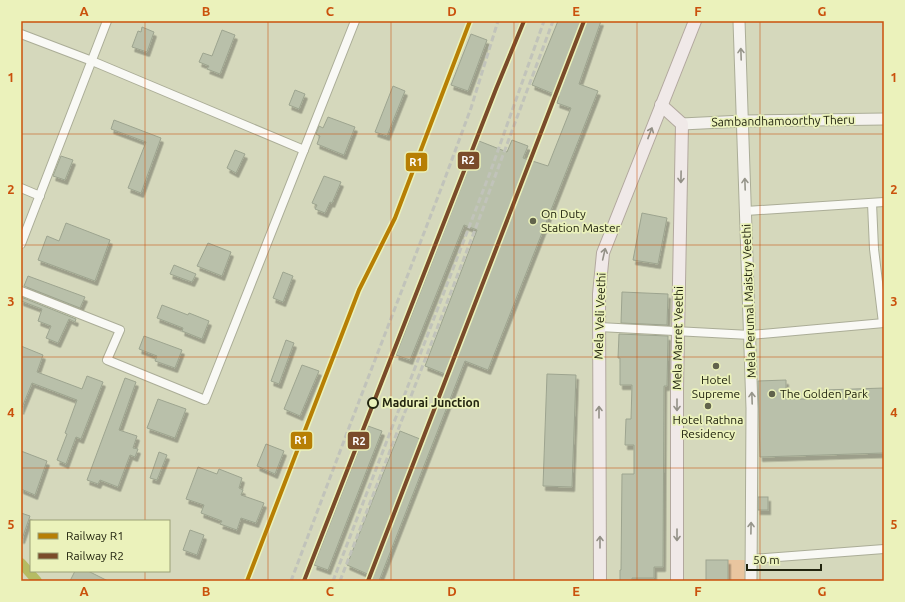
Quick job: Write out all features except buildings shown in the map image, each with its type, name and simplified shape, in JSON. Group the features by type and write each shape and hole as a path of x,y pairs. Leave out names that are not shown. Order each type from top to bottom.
{"main road":[{"name":"Mela Veli Veethi","path":"600,581 599,294 603,253 694,21"},
{"path":"661,105 682,124"},
{"name":"Mela Marret Veethi","path":"677,581 678,331 682,124"}],"street":[{"path":"21,244 107,21"},
{"path":"21,291 120,330 107,360 205,400 355,21"},
{"name":"Mela Perumal Maistry Veethi","path":"739,21 750,335 752,464 751,581"},
{"path":"21,34 92,61 304,150"},
{"name":"Sambandhamoorthy Theru","path":"682,124 743,121 884,119"},
{"path":"21,188 40,196"},
{"path":"746,211 884,202"},
{"path":"599,327 750,335 884,323 874,249 872,203"},
{"path":"751,559 884,549"}],"shaded area":[{"path":"728,560 748,560 748,581 728,581"}],"waterway":[{"path":"21,563 37,581"}],"railway":[{"path":"247,581 359,290 395,218 470,21"},
{"path":"291,581 471,108 498,21"},
{"path":"304,581 524,21"},
{"path":"333,581 491,170 544,21"},
{"path":"340,581 481,214 553,21"}],"rail line":[{"name":"R1","path":"247,581 359,290 395,218 470,21"},
{"name":"R2","path":"304,581 524,21"},
{"name":"R2","path":"368,581 584,21"}],"place":[{"name":"On Duty Station Master","path":"533,221"},
{"name":"Hotel Supreme","path":"716,366"},
{"name":"The Golden Park","path":"772,394"},
{"name":"Madurai Junction","path":"373,403"},
{"name":"Hotel Rathna Residency","path":"708,406"}]}
